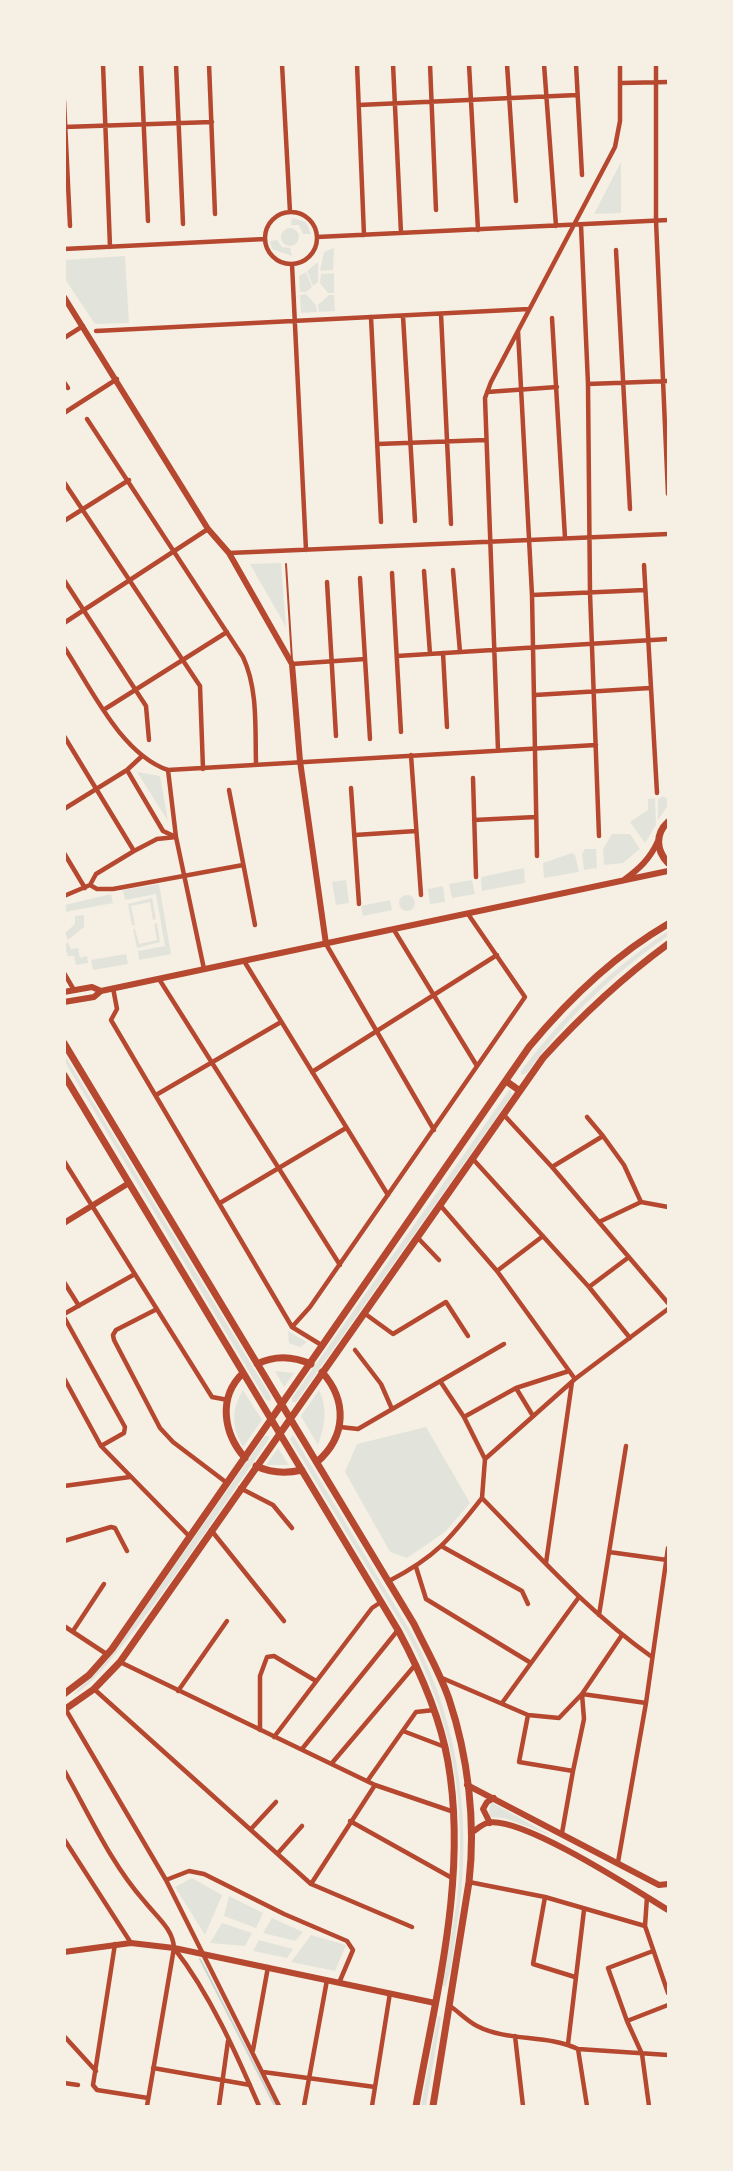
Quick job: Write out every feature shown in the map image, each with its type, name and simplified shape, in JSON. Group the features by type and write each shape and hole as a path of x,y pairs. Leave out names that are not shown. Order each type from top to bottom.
{"main road":[{"path":"668,823 658,841 662,856 669,863"},
{"path":"64,1694 89,1675 108,1655 506,1081 553,1018 612,964 669,924"},
{"path":"65,1709 94,1689 120,1662 543,1058 582,1014 622,978 669,944"},
{"path":"64,1043 389,1581 414,1624 449,1700 467,1785 471,1833 469,1882 433,2106"},
{"path":"64,1075 398,1630 416,1664 435,1710 445,1747 454,1812 453,1878 435,2002 416,2106"},
{"path":"506,1081 520,1091"},
{"path":"257,1364 280,1357 295,1358 311,1364"},
{"path":"317,1462 335,1441 340,1427 338,1397 322,1372"},
{"path":"243,1373 231,1389 225,1412 228,1433 245,1458"},
{"path":"256,1466 272,1472 288,1473 302,1470"},
{"path":"435,2002 450,2006"}],"street":[{"path":"103,64 110,247"},
{"path":"141,64 148,221"},
{"path":"176,64 183,224"},
{"path":"209,64 215,214"},
{"path":"282,64 290,212"},
{"path":"357,64 364,235"},
{"path":"393,64 401,233"},
{"path":"430,64 436,210"},
{"path":"469,64 478,230"},
{"path":"507,64 516,201"},
{"path":"544,64 556,226"},
{"path":"576,64 582,175"},
{"path":"498,750 485,440 486,395 615,147 620,122 620,64"},
{"path":"656,64 656,221 666,381 669,494"},
{"path":"621,84 669,82"},
{"path":"359,105 577,95"},
{"path":"64,101 70,226"},
{"path":"65,127 212,122"},
{"path":"290,212 306,216 312,222 317,237 316,245 307,259 292,264 276,260 266,247 265,239 266,231 275,218 290,212"},
{"path":"317,237 669,220"},
{"path":"581,225 588,384 590,593 599,836"},
{"path":"64,249 265,239"},
{"path":"616,250 630,509"},
{"path":"292,264 306,550"},
{"path":"64,297 208,529 229,553 292,664 300,761 326,944 434,1130"},
{"path":"96,331 529,309"},
{"path":"441,314 451,524"},
{"path":"403,316 415,522"},
{"path":"371,317 381,522"},
{"path":"552,318 565,538"},
{"path":"64,338 83,326"},
{"path":"518,331 536,695 537,856"},
{"path":"64,413 117,379"},
{"path":"588,384 666,381"},
{"path":"64,382 68,388"},
{"path":"486,395 521,389 557,387"},
{"path":"87,418 227,632 250,672 256,763"},
{"path":"378,444 485,440"},
{"path":"64,521 129,480"},
{"path":"64,482 200,686 203,769"},
{"path":"64,623 208,529"},
{"path":"229,553 669,534"},
{"path":"644,565 657,793"},
{"path":"453,570 459,652"},
{"path":"424,571 430,654"},
{"path":"392,573 401,732"},
{"path":"360,578 370,739"},
{"path":"64,580 146,706 149,740"},
{"path":"327,582 336,736"},
{"path":"532,595 645,590"},
{"path":"105,709 227,632"},
{"path":"397,656 669,639"},
{"path":"64,647 125,741 141,757 168,770 256,763 596,745"},
{"path":"443,653 447,727"},
{"path":"292,664 365,659"},
{"path":"536,695 650,688"},
{"path":"64,736 134,851"},
{"path":"411,755 421,895"},
{"path":"64,809 127,770 141,757"},
{"path":"127,770 163,831 176,837"},
{"path":"168,770 176,837 204,969"},
{"path":"473,778 476,877"},
{"path":"351,788 359,904"},
{"path":"229,790 255,925"},
{"path":"474,820 536,817"},
{"path":"355,835 416,831"},
{"path":"88,886 96,874 134,851 158,839 176,837"},
{"path":"622,882 641,867 652,854 658,841"},
{"path":"64,854 88,886"},
{"path":"64,896 88,886 114,889 243,865"},
{"path":"64,1002 94,997 101,991 113,988 669,871"},
{"path":"292,1327 310,1308 525,997 468,914"},
{"path":"394,930 477,1066"},
{"path":"312,1072 497,955"},
{"path":"244,961 388,1196"},
{"path":"64,973 74,990"},
{"path":"159,979 339,1265"},
{"path":"64,992 92,987 101,991"},
{"path":"113,988 117,1009 111,1020 292,1327 323,1346"},
{"path":"156,1095 281,1022"},
{"path":"503,1114 552,1167 669,1304"},
{"path":"587,1117 624,1165 641,1202"},
{"path":"220,1203 346,1128"},
{"path":"552,1167 603,1136"},
{"path":"472,1158 589,1287 630,1338"},
{"path":"64,1161 212,1397 228,1400"},
{"path":"64,1223 129,1183"},
{"path":"599,1222 641,1202 669,1207"},
{"path":"440,1205 497,1271 574,1380 546,1563"},
{"path":"497,1271 543,1236"},
{"path":"417,1237 439,1260"},
{"path":"589,1287 629,1257"},
{"path":"101,1446 124,1433 125,1427 64,1315 135,1275"},
{"path":"64,1282 79,1306"},
{"path":"364,1313 393,1334 446,1302 468,1335"},
{"path":"157,1309 116,1330 114,1340 160,1428 173,1442 228,1484"},
{"path":"484,1459 574,1380 669,1309"},
{"path":"340,1427 358,1429 504,1344"},
{"path":"355,1350 381,1384 392,1409"},
{"path":"464,1417 516,1388 569,1371"},
{"path":"64,1378 101,1446 190,1538"},
{"path":"389,1581 416,1568 443,1547 482,1498 484,1459 464,1417 440,1381"},
{"path":"516,1388 533,1416"},
{"path":"600,1615 626,1446"},
{"path":"64,1486 130,1477"},
{"path":"240,1488 273,1505 292,1528"},
{"path":"482,1498 579,1597 621,1635 652,1657"},
{"path":"64,1541 111,1527 115,1528 127,1551"},
{"path":"212,1530 284,1621"},
{"path":"443,1547 522,1591 528,1604"},
{"path":"618,1862 666,1585 669,1548"},
{"path":"609,1552 667,1560"},
{"path":"416,1568 426,1599 531,1663"},
{"path":"73,1631 104,1584"},
{"path":"502,1703 579,1597"},
{"path":"274,1737 372,1608 381,1602"},
{"path":"178,1691 227,1621"},
{"path":"64,1626 108,1655"},
{"path":"302,1749 398,1630"},
{"path":"440,1678 528,1715 559,1718 582,1694 621,1635"},
{"path":"260,1730 260,1676 267,1657 274,1656 316,1681"},
{"path":"120,1662 375,1785 454,1812"},
{"path":"332,1763 416,1664"},
{"path":"94,1689 311,1884 412,1927"},
{"path":"582,1694 646,1703"},
{"path":"562,1833 584,1719 582,1694"},
{"path":"65,1709 166,1880 279,2106"},
{"path":"368,1780 416,1712 435,1710"},
{"path":"528,1715 519,1762 573,1771"},
{"path":"403,1731 445,1747"},
{"path":"64,1770 110,1852 142,1899 173,1935 174,1948 147,2106"},
{"path":"311,1884 375,1785"},
{"path":"467,1785 659,1884 669,1884"},
{"path":"490,1823 483,1809 487,1802 494,1798"},
{"path":"251,1829 276,1802"},
{"path":"350,1821 453,1878"},
{"path":"471,1833 490,1823 518,1828 544,1839 669,1910"},
{"path":"278,1853 302,1826"},
{"path":"64,1839 131,1943"},
{"path":"166,1880 189,1871 204,1874 284,1914 347,1941 353,1950 339,1983"},
{"path":"469,1882 545,1897 645,1926"},
{"path":"545,1897 532,1964 576,1977"},
{"path":"647,1897 645,1926 669,1993"},
{"path":"568,2044 584,1910"},
{"path":"64,1952 131,1943 174,1948 435,2002"},
{"path":"115,1944 93,2085 97,2090 148,2098"},
{"path":"174,1948 188,1966 228,2040 259,2106"},
{"path":"649,2106 642,2054 627,2021 608,1968 653,1951"},
{"path":"253,2051 268,1967"},
{"path":"304,2106 327,1980"},
{"path":"372,2106 390,1993"},
{"path":"627,2021 669,2005"},
{"path":"450,2006 477,2026 514,2036 568,2044 578,2049 669,2055"},
{"path":"64,2036 96,2072"},
{"path":"514,2036 523,2106"},
{"path":"219,2106 228,2040"},
{"path":"64,2048 72,2044"},
{"path":"578,2049 587,2106"},
{"path":"153,2068 250,2085"},
{"path":"263,2072 375,2087"},
{"path":"64,2083 78,2085"}],"lane":[{"path":"286,564 292,664"}],"shaded area":[{"path":"621,162 621,213 594,214"},
{"path":"292,218 306,222 311,234 303,234 299,225 291,225"},
{"path":"290,228 296,231 299,237 296,243 290,246 284,243 281,237 284,231"},
{"path":"277,240 282,247 290,248 292,256 272,249 270,241"},
{"path":"334,248 333,270 320,271 324,252"},
{"path":"125,256 129,323 95,324 65,279 65,260"},
{"path":"318,262 318,282 313,286 307,271"},
{"path":"306,272 312,287 306,292 300,292 299,276"},
{"path":"334,273 334,293 328,293 320,283 321,274"},
{"path":"306,294 316,305 317,312 301,313 300,295"},
{"path":"329,295 334,295 335,311 319,312 318,305"},
{"path":"281,563 286,627 250,564"},
{"path":"137,772 160,776 168,821"},
{"path":"662,796 668,799 668,805 658,820 658,800"},
{"path":"655,798 656,825 645,843 630,822 648,810 648,799"},
{"path":"612,834 630,834 640,849 623,863 604,865 603,849"},
{"path":"585,849 596,849 597,868 584,870 582,854"},
{"path":"572,853 575,855 579,872 544,878 543,863"},
{"path":"524,868 525,883 482,891 481,877"},
{"path":"346,880 349,903 336,905 332,882"},
{"path":"472,880 475,894 452,898 449,884"},
{"path":"159,884 171,954 139,960 138,951 165,946 156,894 125,900 123,890"},
{"path":"443,886 445,902 430,904 428,889"},
{"path":"111,894 113,903 65,912 65,905"},
{"path":"407,895 415,903 407,911 399,903"},
{"path":"152,898 156,919 153,920 150,902 131,906 135,925 132,925 128,904"},
{"path":"390,900 392,910 363,916 361,906"},
{"path":"84,915 84,927 68,940 65,933 75,924 75,916"},
{"path":"157,923 160,942 137,948 133,929 135,929 139,944 157,940 154,924"},
{"path":"668,931 668,936 629,965 592,998 557,1034 527,1073 521,1075 521,1071 553,1031 588,995 627,961"},
{"path":"67,941 71,949 78,948 80,958 87,956 88,963 76,965 74,956 68,956 65,948"},
{"path":"126,954 128,964 93,970 91,960"},
{"path":"64,1054 271,1397 270,1401 266,1400 65,1062"},
{"path":"510,1089 512,1095 296,1402 292,1402 292,1398"},
{"path":"288,1331 307,1342 300,1347 289,1343"},
{"path":"275,1371 294,1373 284,1387"},
{"path":"243,1390 262,1420 243,1447 236,1432 234,1418 236,1404"},
{"path":"319,1390 324,1404 324,1417 318,1445 301,1416"},
{"path":"426,1427 470,1503 445,1532 407,1558 390,1552 345,1472 357,1444"},
{"path":"293,1435 412,1634 429,1669 442,1705 452,1742 463,1818 461,1894 451,1967 445,1987 442,1985 456,1904 460,1845 456,1783 443,1722 422,1663 408,1635 290,1439"},
{"path":"265,1436 269,1436 269,1439 142,1621 89,1683 73,1695 117,1648"},
{"path":"278,1448 289,1465 266,1465"},
{"path":"491,1802 550,1835 504,1818 488,1817"},
{"path":"192,1878 222,1895 205,1935 175,1887"},
{"path":"229,1896 263,1913 256,1928 224,1916"},
{"path":"272,1918 303,1932 295,1941 263,1933"},
{"path":"222,1923 252,1933 245,1946 210,1943"},
{"path":"311,1935 346,1945 335,1971 291,1962"},
{"path":"259,1940 293,1949 287,1958 253,1951"},
{"path":"438,2016 441,2017 426,2106 421,2106"}],"waterway":[{"path":"200,1959 275,2106"}]}
